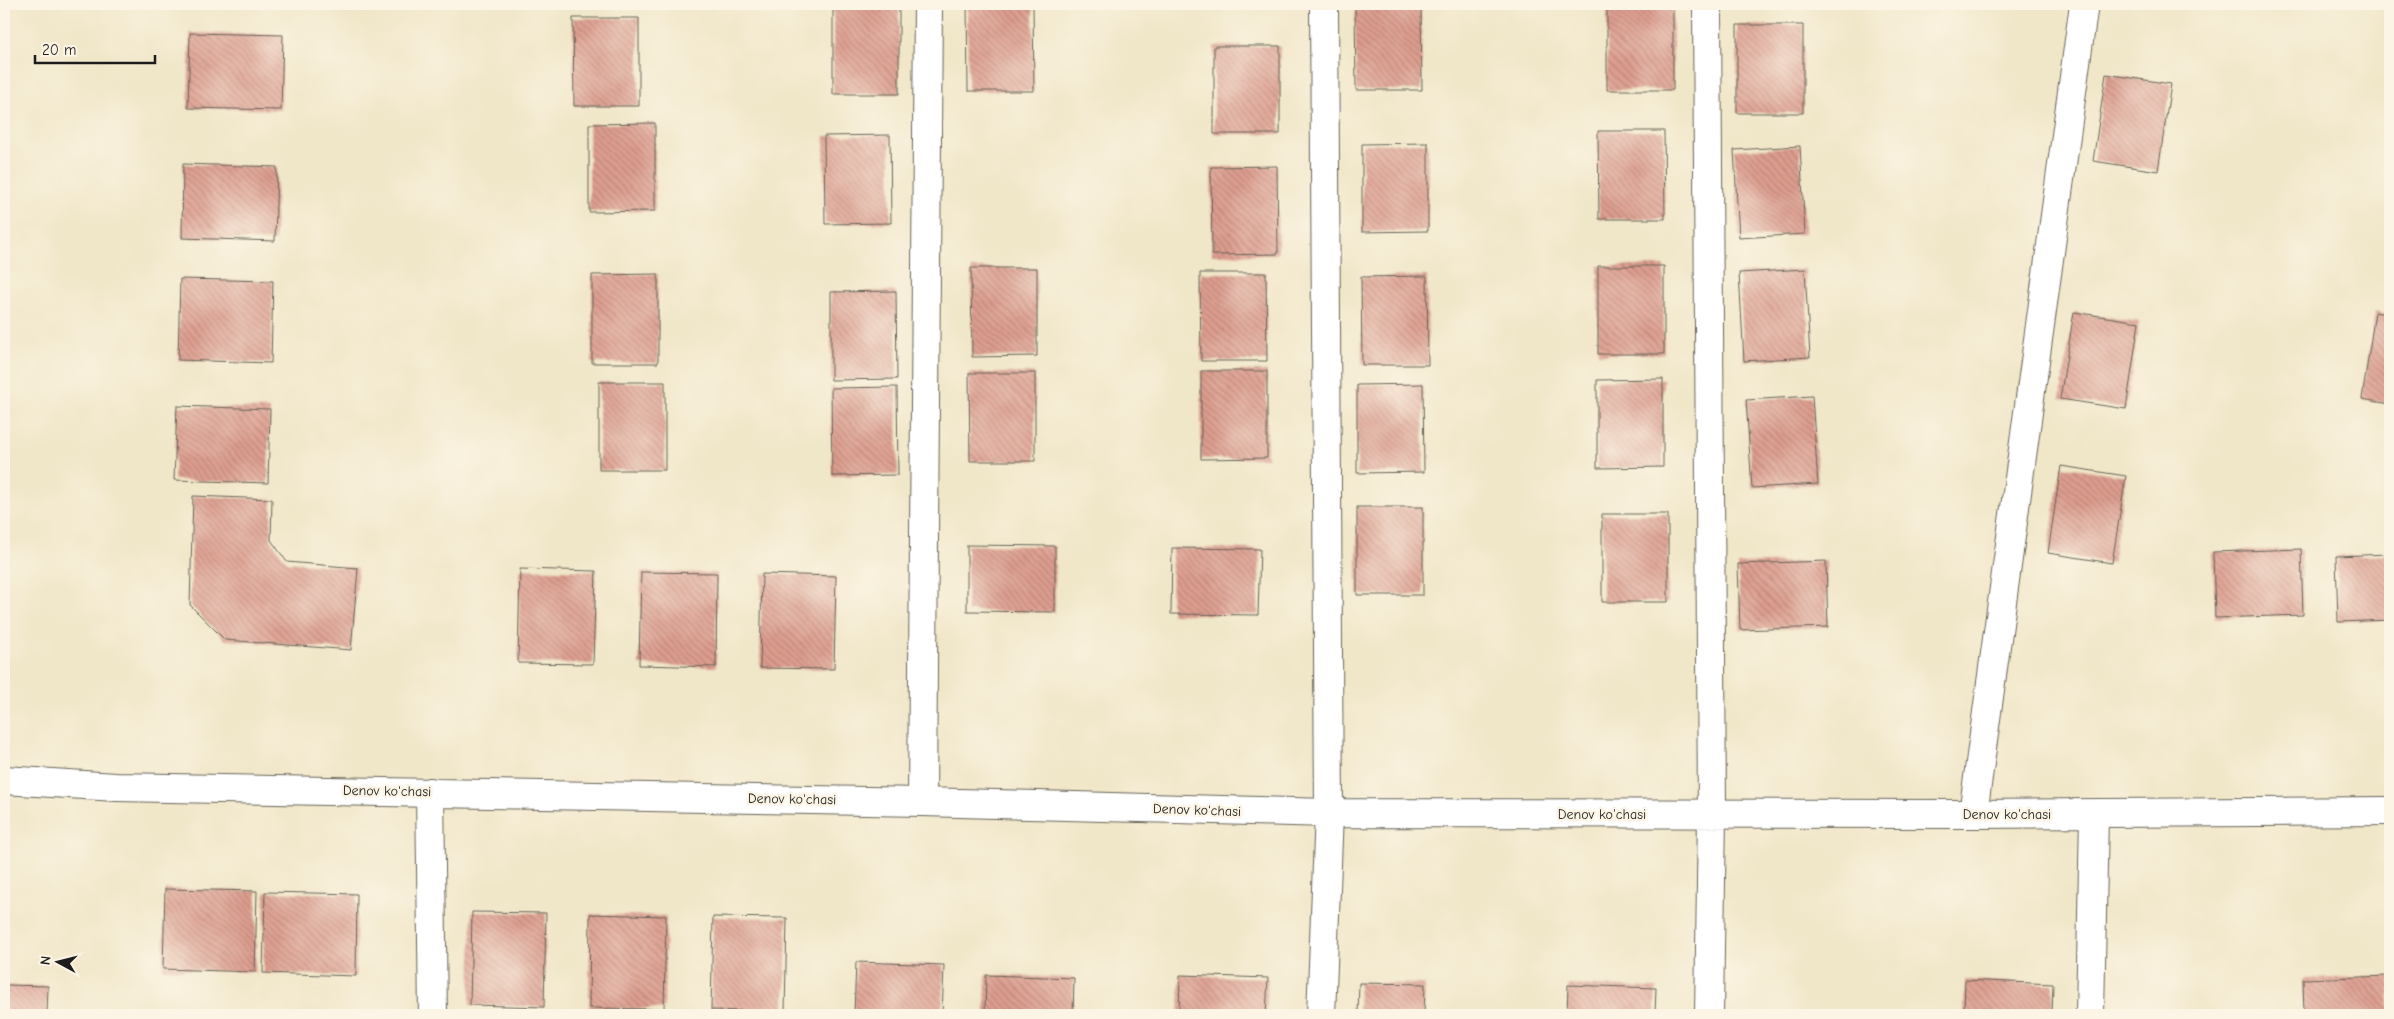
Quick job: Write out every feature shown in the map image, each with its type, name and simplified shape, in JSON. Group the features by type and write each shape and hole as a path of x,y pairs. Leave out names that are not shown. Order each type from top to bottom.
{"street":[{"path":"922,802 928,4"},
{"path":"1321,1015 1329,813 1324,4"},
{"path":"1706,4 1712,814 1709,1015"},
{"path":"1973,814 2084,4"},
{"name":"Denov ko'chasi","path":"4,780 116,786 922,802 1329,813 2094,814 2390,811"},
{"path":"430,792 433,1015"},
{"path":"2090,1015 2094,814"}],"building":[{"path":"967,4 1033,4 1034,91 968,91"},
{"path":"1355,4 1421,4 1422,90 1356,90"},
{"path":"1607,4 1673,4 1673,90 1607,90"},
{"path":"833,6 899,6 899,94 833,94"},
{"path":"573,18 639,18 639,106 574,106"},
{"path":"1737,25 1803,25 1803,113 1737,113"},
{"path":"190,33 283,35 281,110 188,108"},
{"path":"1214,46 1280,46 1280,134 1214,134"},
{"path":"2106,74 2171,84 2158,171 2093,161"},
{"path":"655,123 655,211 589,212 589,124"},
{"path":"1598,131 1664,131 1665,219 1599,219"},
{"path":"890,135 891,223 825,224 824,136"},
{"path":"1428,143 1428,231 1362,232 1362,144"},
{"path":"1800,146 1805,234 1739,238 1734,150"},
{"path":"183,164 277,167 275,241 182,238"},
{"path":"1277,166 1278,254 1212,255 1211,167"},
{"path":"1598,266 1664,266 1664,354 1598,354"},
{"path":"971,268 1037,268 1037,356 972,357"},
{"path":"1805,269 1810,357 1744,361 1739,273"},
{"path":"1200,273 1266,273 1267,361 1201,361"},
{"path":"658,274 658,363 592,363 592,275"},
{"path":"1427,276 1428,365 1362,365 1361,277"},
{"path":"180,279 273,281 271,363 178,360"},
{"path":"896,291 897,379 831,380 831,292"},
{"path":"2074,312 2139,322 2126,409 2060,399"},
{"path":"2375,312 2390,315 2390,404 2362,399"},
{"path":"1201,371 1267,371 1267,458 1201,459"},
{"path":"969,373 1035,373 1035,461 970,461"},
{"path":"1663,379 1663,467 1597,468 1597,380"},
{"path":"599,382 665,382 665,470 599,470"},
{"path":"1423,384 1424,472 1357,473 1357,385"},
{"path":"897,387 898,475 832,476 831,388"},
{"path":"1812,396 1818,484 1752,488 1746,400"},
{"path":"177,406 270,409 268,483 174,480"},
{"path":"2061,466 2126,476 2112,563 2048,553"},
{"path":"193,496 272,499 271,540 287,562 358,568 351,650 225,640 190,605"},
{"path":"1357,507 1423,507 1423,595 1357,595"},
{"path":"1602,514 1668,514 1668,602 1602,602"},
{"path":"967,545 1055,546 1055,612 967,611"},
{"path":"1172,548 1260,549 1258,615 1171,614"},
{"path":"2301,549 2303,615 2215,618 2213,552"},
{"path":"2390,554 2390,620 2338,622 2336,556"},
{"path":"1826,561 1828,627 1740,630 1738,564"},
{"path":"520,569 596,571 593,664 518,663"},
{"path":"641,572 717,573 716,667 639,665"},
{"path":"762,574 836,576 834,669 760,668"},
{"path":"165,889 257,891 255,972 163,969"},
{"path":"265,892 357,894 356,976 263,973"},
{"path":"472,912 546,913 544,1007 470,1005"},
{"path":"590,914 666,916 664,1009 589,1008"},
{"path":"713,917 787,918 785,1012 711,1010"},
{"path":"856,962 944,965 942,1015 854,1015"},
{"path":"986,975 1074,978 1073,1015 985,1015"},
{"path":"1180,975 1268,978 1266,1015 1179,1015"},
{"path":"2390,976 2390,1015 2304,1015 2303,979"},
{"path":"1965,980 2053,984 2052,1015 1964,1015"},
{"path":"1359,983 1425,984 1424,1015 1358,1015"},
{"path":"4,985 48,986 47,1015 4,1015"},
{"path":"1568,985 1656,988 1655,1015 1567,1015"}]}
